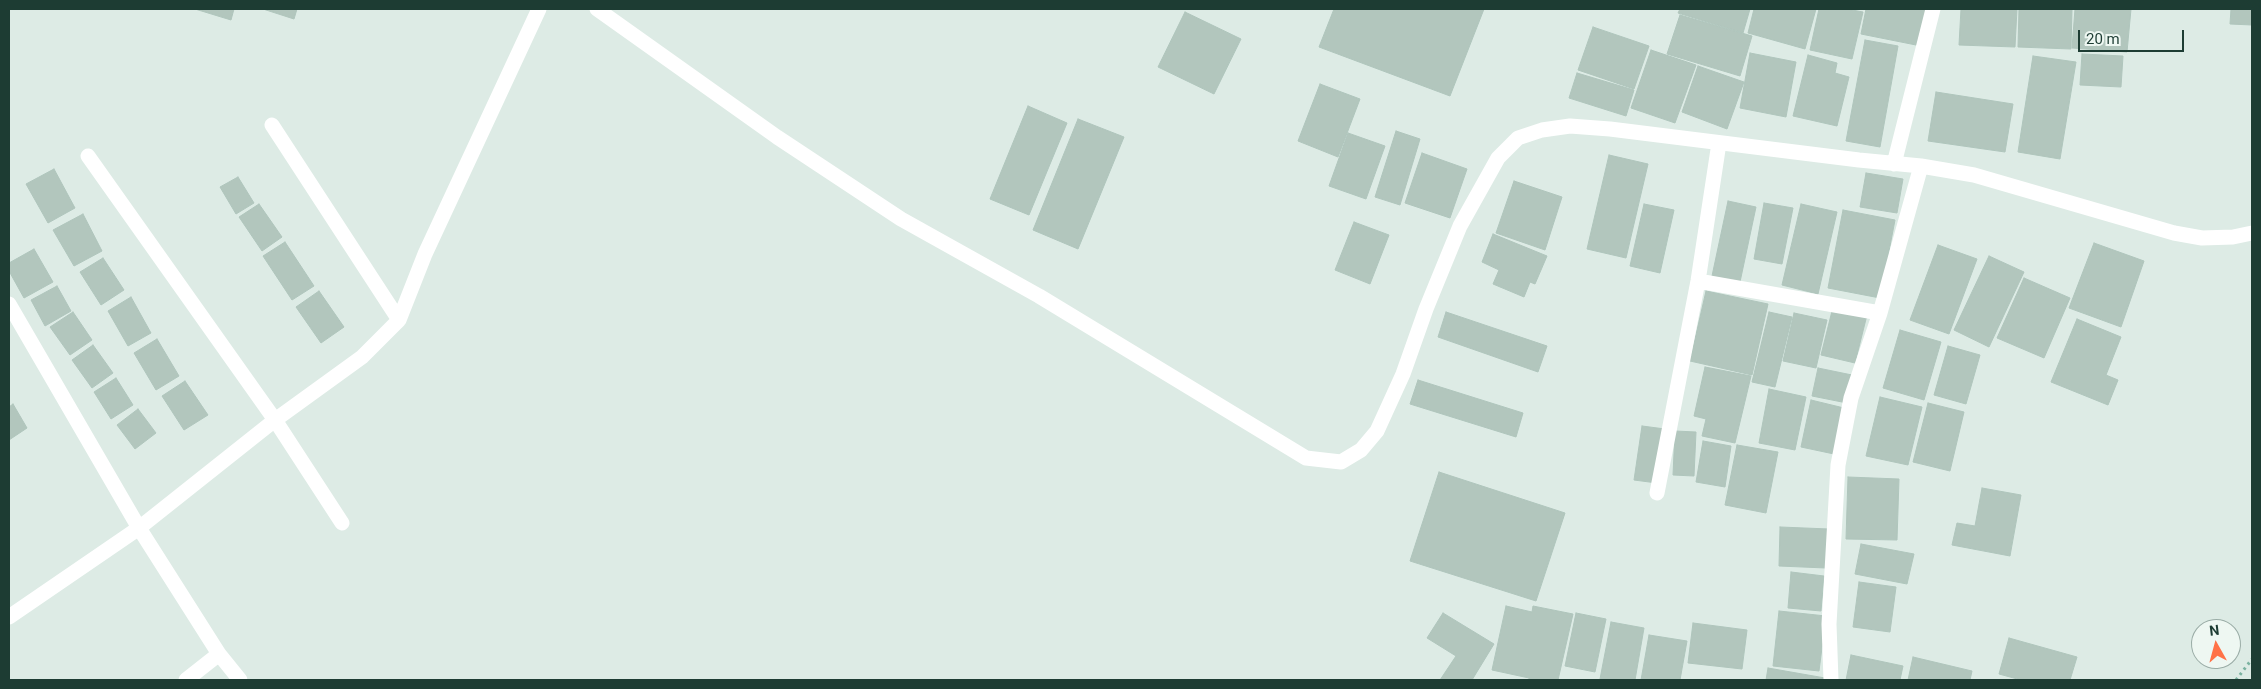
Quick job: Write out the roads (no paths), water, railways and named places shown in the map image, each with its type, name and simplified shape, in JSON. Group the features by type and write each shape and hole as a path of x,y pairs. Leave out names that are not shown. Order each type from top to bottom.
{"street":[{"path":"9,617 140,528 275,420 362,357 399,320 429,246 539,9"},
{"path":"597,9 777,137 901,220 1040,296 1306,458 1341,462 1361,450 1377,430 1403,374 1426,309 1460,226 1498,158 1518,138 1542,130 1570,126 1921,166 1974,175 2174,234 2202,238 2233,237 2252,233"},
{"path":"1894,164 1933,9"},
{"path":"272,125 399,320"},
{"path":"1657,493 1698,281 1719,143"},
{"path":"88,156 275,420 342,523"},
{"path":"1830,680 1830,624 1838,465 1851,398 1880,313 1921,166"},
{"path":"1698,281 1880,313"},
{"path":"9,304 140,528 220,654 240,680"},
{"path":"186,680 220,654"}]}
